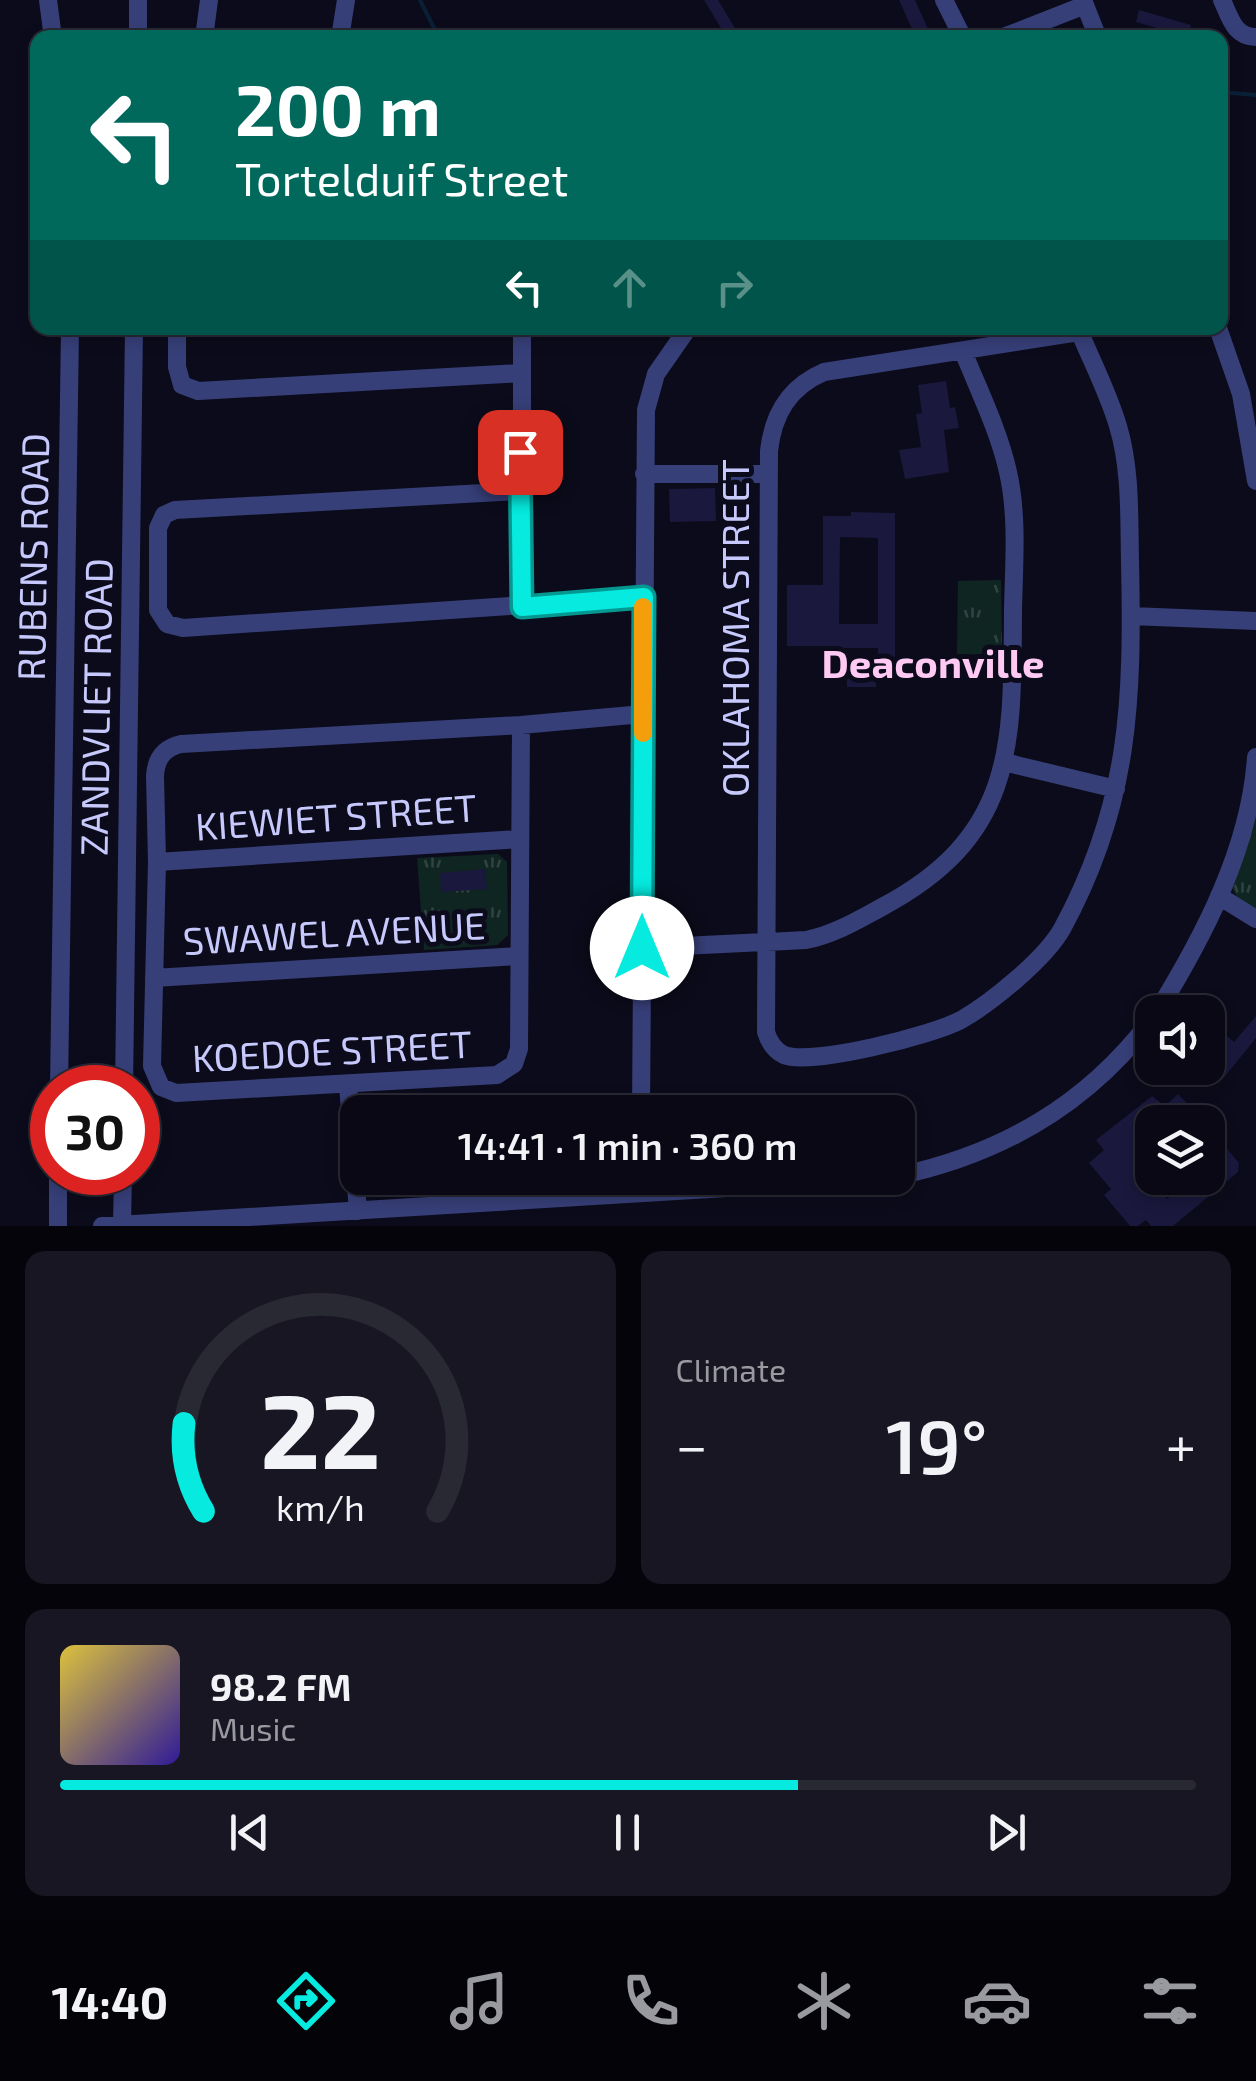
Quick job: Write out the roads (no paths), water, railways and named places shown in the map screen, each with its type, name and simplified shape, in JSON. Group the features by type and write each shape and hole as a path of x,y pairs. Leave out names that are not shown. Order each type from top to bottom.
{"street":[{"path":"48,0 52,30"},
{"path":"138,0 138,30"},
{"path":"205,30 210,0"},
{"path":"341,30 346,0"},
{"path":"944,0 957,30"},
{"path":"1222,0 1238,31 1256,38"},
{"path":"1020,30 1084,3 1095,30"},
{"name":"RUBENS ROAD","path":"59,1065 70,335"},
{"name":"ZANDVLIET ROAD","path":"124,1065 134,335"},
{"path":"177,335 177,367 182,384 192,390 521,373"},
{"path":"522,335 522,607"},
{"path":"641,1095 644,474 648,394 664,360 683,335"},
{"name":"OKLAHOMA STREET","path":"1051,335 836,368 804,382 787,398 774,420 768,474 766,1032 772,1046 794,1057 848,1052 952,1024 972,1012 1034,962 1062,929 1107,828 1116,789"},
{"path":"1004,762 1116,789 1128,723 1131,616 1128,494 1122,442 1080,335"},
{"path":"1220,335 1240,394 1256,481"},
{"path":"642,948 823,936 916,886 982,821 994,798 1004,762 1012,681 1013,505 1004,458 963,351"},
{"path":"644,474 768,474"},
{"path":"520,492 184,508 164,515 162,520 156,568 158,610 167,624 183,628 644,597"},
{"path":"131,570 156,568"},
{"path":"1131,616 1256,621"},
{"name":"KOEDOE STREET","path":"521,725 519,1048 509,1068 497,1075 348,1086 176,1094 161,1087 152,1066 155,768 161,755 175,746 643,714"},
{"path":"1166,995 1218,896 1240,840 1255,781 1256,757"},
{"name":"KIEWIET STREET","path":"157,862 520,840"},
{"path":"1218,896 1256,919"},
{"path":"126,923 154,921"},
{"name":"SWAWEL AVENUE","path":"154,978 518,956"},
{"path":"915,1171 978,1154 1031,1130 1098,1080 1135,1038"},
{"path":"348,1086 358,1211"},
{"path":"58,1195 58,1226"},
{"path":"122,1225 123,1195"},
{"path":"102,1226 358,1211 532,1195"}],"waterway":[{"path":"420,0 435,30"},
{"path":"1228,93 1256,95"}],"district":[{"name":"Deaconville","path":"933,664"}]}
